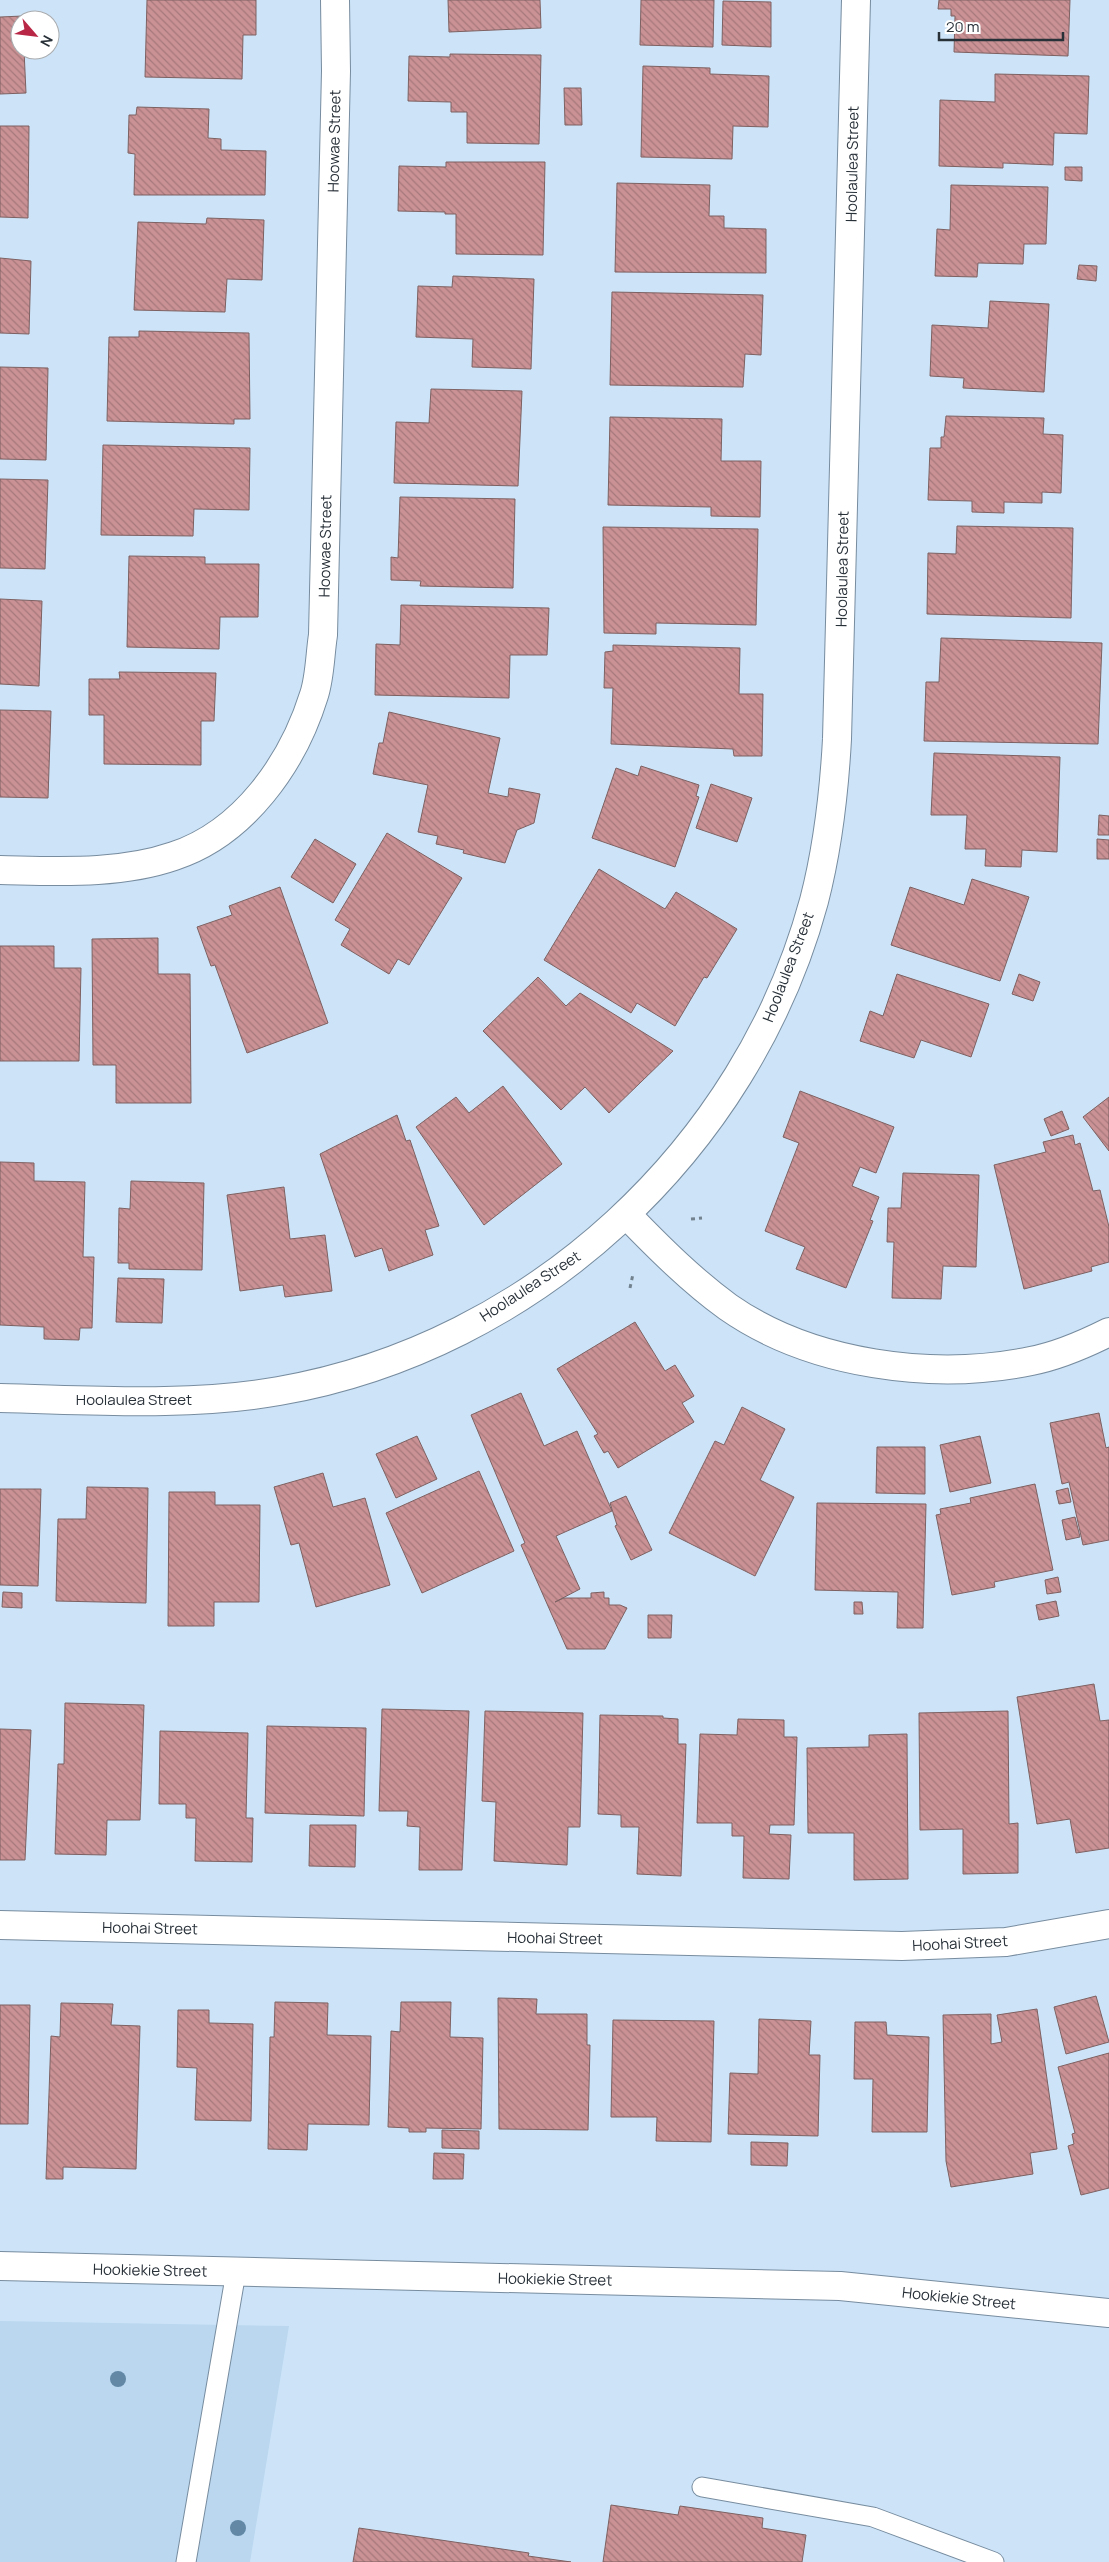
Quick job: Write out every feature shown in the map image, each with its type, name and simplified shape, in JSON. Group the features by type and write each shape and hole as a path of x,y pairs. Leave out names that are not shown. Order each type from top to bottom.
{"street":[{"name":"Hoowae Street","path":"0,870 80,871 136,865 174,856 208,840 245,812 273,779 298,740 315,694 323,635 336,71 335,0"},
{"name":"Hoolaulea Street","path":"0,1398 156,1401 217,1399 280,1391 342,1376 404,1355 461,1330 572,1262 627,1215 679,1159 725,1097 759,1040 782,991 799,946 814,902 834,801 856,0"},
{"path":"627,1215 666,1256 729,1307 765,1329 790,1340 840,1357 888,1366 936,1369 986,1367 1032,1361 1064,1352 1109,1332"},
{"name":"Hoohai Street","path":"0,1925 902,1946 1006,1942 1109,1924"},
{"name":"Hookiekie Street","path":"0,2266 840,2286 1109,2313"}],"lane":[{"path":"186,2562 236,2272"},
{"path":"702,2487 872,2517 994,2562"}],"path":[{"path":"691,1219 702,1218"},
{"path":"630,1288 634,1274"}],"shaded area":[{"path":"0,2321 289,2326 250,2562 0,2562"}],"building":[{"path":"147,0 256,0 256,35 243,35 242,79 145,77"},
{"path":"448,0 540,0 541,28 449,32"},
{"path":"641,0 714,0 713,47 640,45"},
{"path":"939,0 1070,0 1068,56 954,52 955,16 951,16 951,9 938,9"},
{"path":"723,1 771,2 771,47 722,45"},
{"path":"0,17 10,17 10,60 24,60 26,93 0,94"},
{"path":"450,54 541,55 539,144 467,143 467,112 451,112 451,102 408,101 409,56 450,57"},
{"path":"643,66 710,68 710,74 769,76 768,127 733,126 732,159 641,157"},
{"path":"995,74 1089,76 1087,134 1054,133 1053,165 1003,163 1003,168 939,166 940,100 995,102"},
{"path":"564,88 581,88 582,125 565,125"},
{"path":"137,107 209,109 208,138 221,139 221,150 266,151 265,195 134,195 135,154 128,153 129,115 136,115"},
{"path":"0,126 29,126 28,218 0,217"},
{"path":"446,162 545,162 543,255 456,254 456,214 398,211 399,166 446,167"},
{"path":"1065,167 1082,167 1082,181 1065,180"},
{"path":"617,183 710,185 709,216 724,216 724,228 766,229 766,273 615,272"},
{"path":"951,185 1048,187 1046,244 1024,244 1023,264 978,263 977,277 935,276 937,229 950,230"},
{"path":"207,218 264,220 262,280 227,279 225,312 134,310 138,222 206,224"},
{"path":"0,258 31,261 29,334 0,333"},
{"path":"1079,265 1097,266 1096,281 1077,279"},
{"path":"453,276 534,279 531,369 472,367 473,339 416,337 418,286 452,287"},
{"path":"612,292 763,295 761,355 745,354 743,387 610,385"},
{"path":"990,301 1049,304 1044,392 963,388 964,378 930,376 932,325 988,328"},
{"path":"139,331 249,333 250,419 234,419 234,424 107,421 109,337 139,337"},
{"path":"0,367 48,368 46,460 0,459"},
{"path":"431,389 522,391 518,486 394,483 396,422 429,423"},
{"path":"946,416 1044,418 1043,434 1063,435 1061,493 1042,492 1042,503 1004,502 1004,513 972,512 972,501 928,500 930,448 941,448 941,437 944,437"},
{"path":"610,417 722,419 721,461 761,461 760,517 711,516 711,507 608,505"},
{"path":"103,445 250,448 249,510 194,509 193,536 101,535"},
{"path":"0,479 48,480 45,569 0,568"},
{"path":"400,497 515,499 513,588 420,586 421,581 391,580 391,557 398,558"},
{"path":"957,526 1073,528 1071,618 927,614 928,553 956,554"},
{"path":"603,527 758,529 756,625 656,623 656,634 604,633"},
{"path":"129,556 205,557 205,564 259,564 258,617 220,617 219,649 127,647"},
{"path":"0,599 42,601 39,686 0,684"},
{"path":"401,605 549,608 547,655 510,655 509,698 375,695 376,644 400,645"},
{"path":"941,638 1102,643 1098,744 924,741 926,682 939,682"},
{"path":"613,645 740,648 739,694 763,694 762,756 734,756 733,749 611,744 613,688 604,688 605,652 613,651"},
{"path":"119,672 216,673 214,721 201,721 201,765 104,764 104,715 89,715 89,679 120,679"},
{"path":"0,710 51,711 48,798 0,797"},
{"path":"389,712 500,738 488,793 508,797 509,788 540,794 534,823 517,830 505,863 463,853 464,850 436,844 438,836 418,832 428,785 373,774 379,743 383,743"},
{"path":"934,753 1060,757 1057,852 1022,850 1021,867 985,866 986,849 965,849 967,815 931,815"},
{"path":"641,766 699,785 696,796 699,797 675,867 592,838 616,768 638,776"},
{"path":"711,784 752,798 737,842 696,828"},
{"path":"1099,815 1109,816 1109,835 1098,835"},
{"path":"387,833 462,878 409,965 398,959 389,974 341,945 350,929 335,920"},
{"path":"315,839 356,864 333,903 291,877"},
{"path":"1097,839 1109,840 1109,859 1097,859"},
{"path":"599,869 665,909 676,892 737,929 707,978 704,977 675,1026 637,1003 631,1013 544,960"},
{"path":"972,879 1029,897 1000,981 891,945 910,887 964,905"},
{"path":"280,887 328,1023 247,1053 215,965 211,966 197,927 232,915 229,906"},
{"path":"158,938 158,974 190,974 191,1103 116,1103 116,1065 93,1065 92,939"},
{"path":"0,946 54,946 54,968 81,968 79,1061 0,1061"},
{"path":"897,974 989,1004 971,1057 921,1040 914,1058 860,1041 870,1011 883,1016"},
{"path":"1019,974 1040,982 1033,1001 1012,994"},
{"path":"538,977 566,1006 580,993 673,1051 609,1113 585,1087 561,1110 483,1031"},
{"path":"503,1086 562,1164 484,1225 416,1127 456,1097 469,1113"},
{"path":"800,1091 894,1127 876,1173 860,1167 852,1186 879,1197 870,1220 873,1221 846,1288 796,1269 805,1247 765,1231 799,1143 783,1137"},
{"path":"1109,1097 1109,1151 1083,1117"},
{"path":"1062,1111 1069,1129 1051,1136 1044,1119"},
{"path":"397,1115 406,1141 410,1140 439,1226 425,1230 433,1255 389,1271 382,1248 355,1257 320,1154"},
{"path":"1073,1135 1075,1145 1080,1143 1093,1191 1100,1190 1109,1227 1109,1262 1091,1267 1092,1271 1024,1289 994,1165 1046,1152 1043,1142"},
{"path":"0,1162 34,1163 34,1181 85,1182 83,1257 94,1257 92,1328 80,1328 79,1340 44,1339 44,1327 0,1325"},
{"path":"903,1173 979,1175 976,1267 943,1266 941,1299 892,1298 894,1242 887,1242 888,1208 901,1208"},
{"path":"131,1181 204,1183 202,1270 129,1269 129,1263 118,1263 119,1208 130,1209"},
{"path":"284,1187 290,1239 325,1235 332,1291 285,1297 283,1285 240,1291 227,1195"},
{"path":"118,1278 164,1279 162,1323 116,1322"},
{"path":"635,1322 665,1371 675,1365 694,1396 682,1403 694,1422 618,1468 608,1451 604,1453 594,1436 598,1434 557,1369"},
{"path":"521,1393 544,1446 577,1431 612,1511 556,1536 580,1589 555,1602 564,1598 591,1598 591,1593 604,1592 604,1598 609,1598 609,1605 620,1605 627,1608 605,1649 567,1649 521,1545 525,1543 471,1415"},
{"path":"742,1407 785,1429 760,1480 794,1497 755,1576 669,1533 715,1441 724,1445"},
{"path":"1099,1413 1106,1448 1109,1447 1109,1540 1083,1545 1069,1482 1062,1484 1050,1423"},
{"path":"417,1436 437,1479 396,1498 376,1454"},
{"path":"980,1436 991,1483 950,1492 940,1445"},
{"path":"877,1447 925,1447 925,1494 876,1493"},
{"path":"479,1471 514,1551 422,1593 386,1513"},
{"path":"323,1473 333,1507 365,1498 390,1585 316,1607 299,1543 291,1545 274,1487"},
{"path":"1035,1484 1053,1570 994,1582 995,1587 952,1595 936,1515 941,1514 940,1509 971,1503 970,1498"},
{"path":"87,1487 148,1488 146,1603 56,1601 58,1519 86,1519"},
{"path":"1068,1488 1071,1502 1059,1504 1056,1491"},
{"path":"0,1489 41,1489 38,1586 0,1585"},
{"path":"169,1492 215,1492 215,1505 260,1505 259,1602 214,1602 214,1626 168,1626"},
{"path":"626,1496 652,1550 631,1560 615,1526 617,1525 610,1503"},
{"path":"817,1503 926,1504 923,1628 897,1628 898,1592 815,1590"},
{"path":"1075,1517 1080,1537 1066,1540 1062,1520"},
{"path":"1058,1577 1061,1592 1047,1594 1045,1580"},
{"path":"3,1592 22,1593 22,1608 2,1607"},
{"path":"1056,1601 1059,1616 1039,1620 1036,1605"},
{"path":"854,1602 862,1602 863,1614 854,1614"},
{"path":"648,1615 672,1615 671,1638 648,1638"},
{"path":"1094,1684 1100,1721 1109,1720 1109,1848 1076,1853 1070,1819 1037,1824 1017,1697"},
{"path":"65,1703 144,1705 140,1820 107,1820 106,1855 55,1854 58,1764 64,1764"},
{"path":"382,1709 469,1711 462,1870 419,1870 420,1827 407,1826 408,1811 379,1811"},
{"path":"485,1711 583,1713 580,1827 568,1827 567,1865 494,1861 496,1802 482,1801"},
{"path":"1008,1711 1009,1824 1018,1823 1018,1873 963,1874 963,1829 920,1830 919,1713"},
{"path":"600,1715 663,1716 663,1718 678,1719 678,1744 686,1744 681,1876 637,1874 639,1827 621,1827 621,1815 598,1814"},
{"path":"738,1719 784,1720 784,1737 797,1737 794,1825 770,1825 769,1834 791,1835 789,1879 743,1878 744,1836 732,1836 732,1823 697,1823 700,1734 737,1735"},
{"path":"267,1726 366,1728 364,1816 265,1813"},
{"path":"0,1729 31,1730 25,1860 0,1860"},
{"path":"160,1731 248,1733 246,1818 253,1818 252,1862 195,1861 196,1818 186,1818 186,1804 159,1804"},
{"path":"907,1734 908,1879 854,1880 854,1833 808,1833 807,1748 869,1747 869,1735"},
{"path":"310,1825 356,1825 355,1867 309,1866"},
{"path":"1096,1996 1109,2042 1066,2054 1054,2007"},
{"path":"498,1998 537,1999 536,2014 587,2014 587,2045 590,2045 588,2130 499,2129"},
{"path":"275,2002 328,2003 327,2035 371,2036 369,2125 308,2124 307,2150 268,2149 270,2037 274,2037"},
{"path":"401,2002 451,2002 450,2037 483,2038 481,2129 426,2128 426,2132 409,2132 409,2128 388,2127 391,2031 400,2032"},
{"path":"61,2003 113,2004 111,2025 140,2026 136,2169 63,2167 63,2179 46,2179 51,2036 60,2037"},
{"path":"0,2005 30,2005 28,2124 0,2124"},
{"path":"1037,2009 1057,2149 1030,2153 1033,2174 951,2187 946,2161 943,2015 991,2014 991,2044 1002,2042 997,2015"},
{"path":"178,2010 209,2010 209,2023 253,2024 251,2121 195,2120 197,2068 177,2067"},
{"path":"759,2019 811,2021 809,2055 820,2055 818,2136 728,2134 730,2073 758,2074"},
{"path":"613,2020 714,2021 711,2142 656,2141 657,2117 611,2117"},
{"path":"855,2022 886,2022 887,2035 929,2037 927,2132 872,2132 873,2079 854,2079"},
{"path":"1109,2053 1109,2188 1081,2195 1068,2146 1074,2144 1072,2134 1075,2133 1058,2067"},
{"path":"442,2130 479,2131 479,2149 442,2148"},
{"path":"751,2142 788,2143 787,2166 751,2165"},
{"path":"434,2153 464,2154 463,2179 433,2179"},
{"path":"611,2505 678,2515 680,2506 763,2518 762,2528 806,2535 802,2562 603,2562"},
{"path":"359,2528 529,2553 528,2556 571,2562 353,2562"}]}
